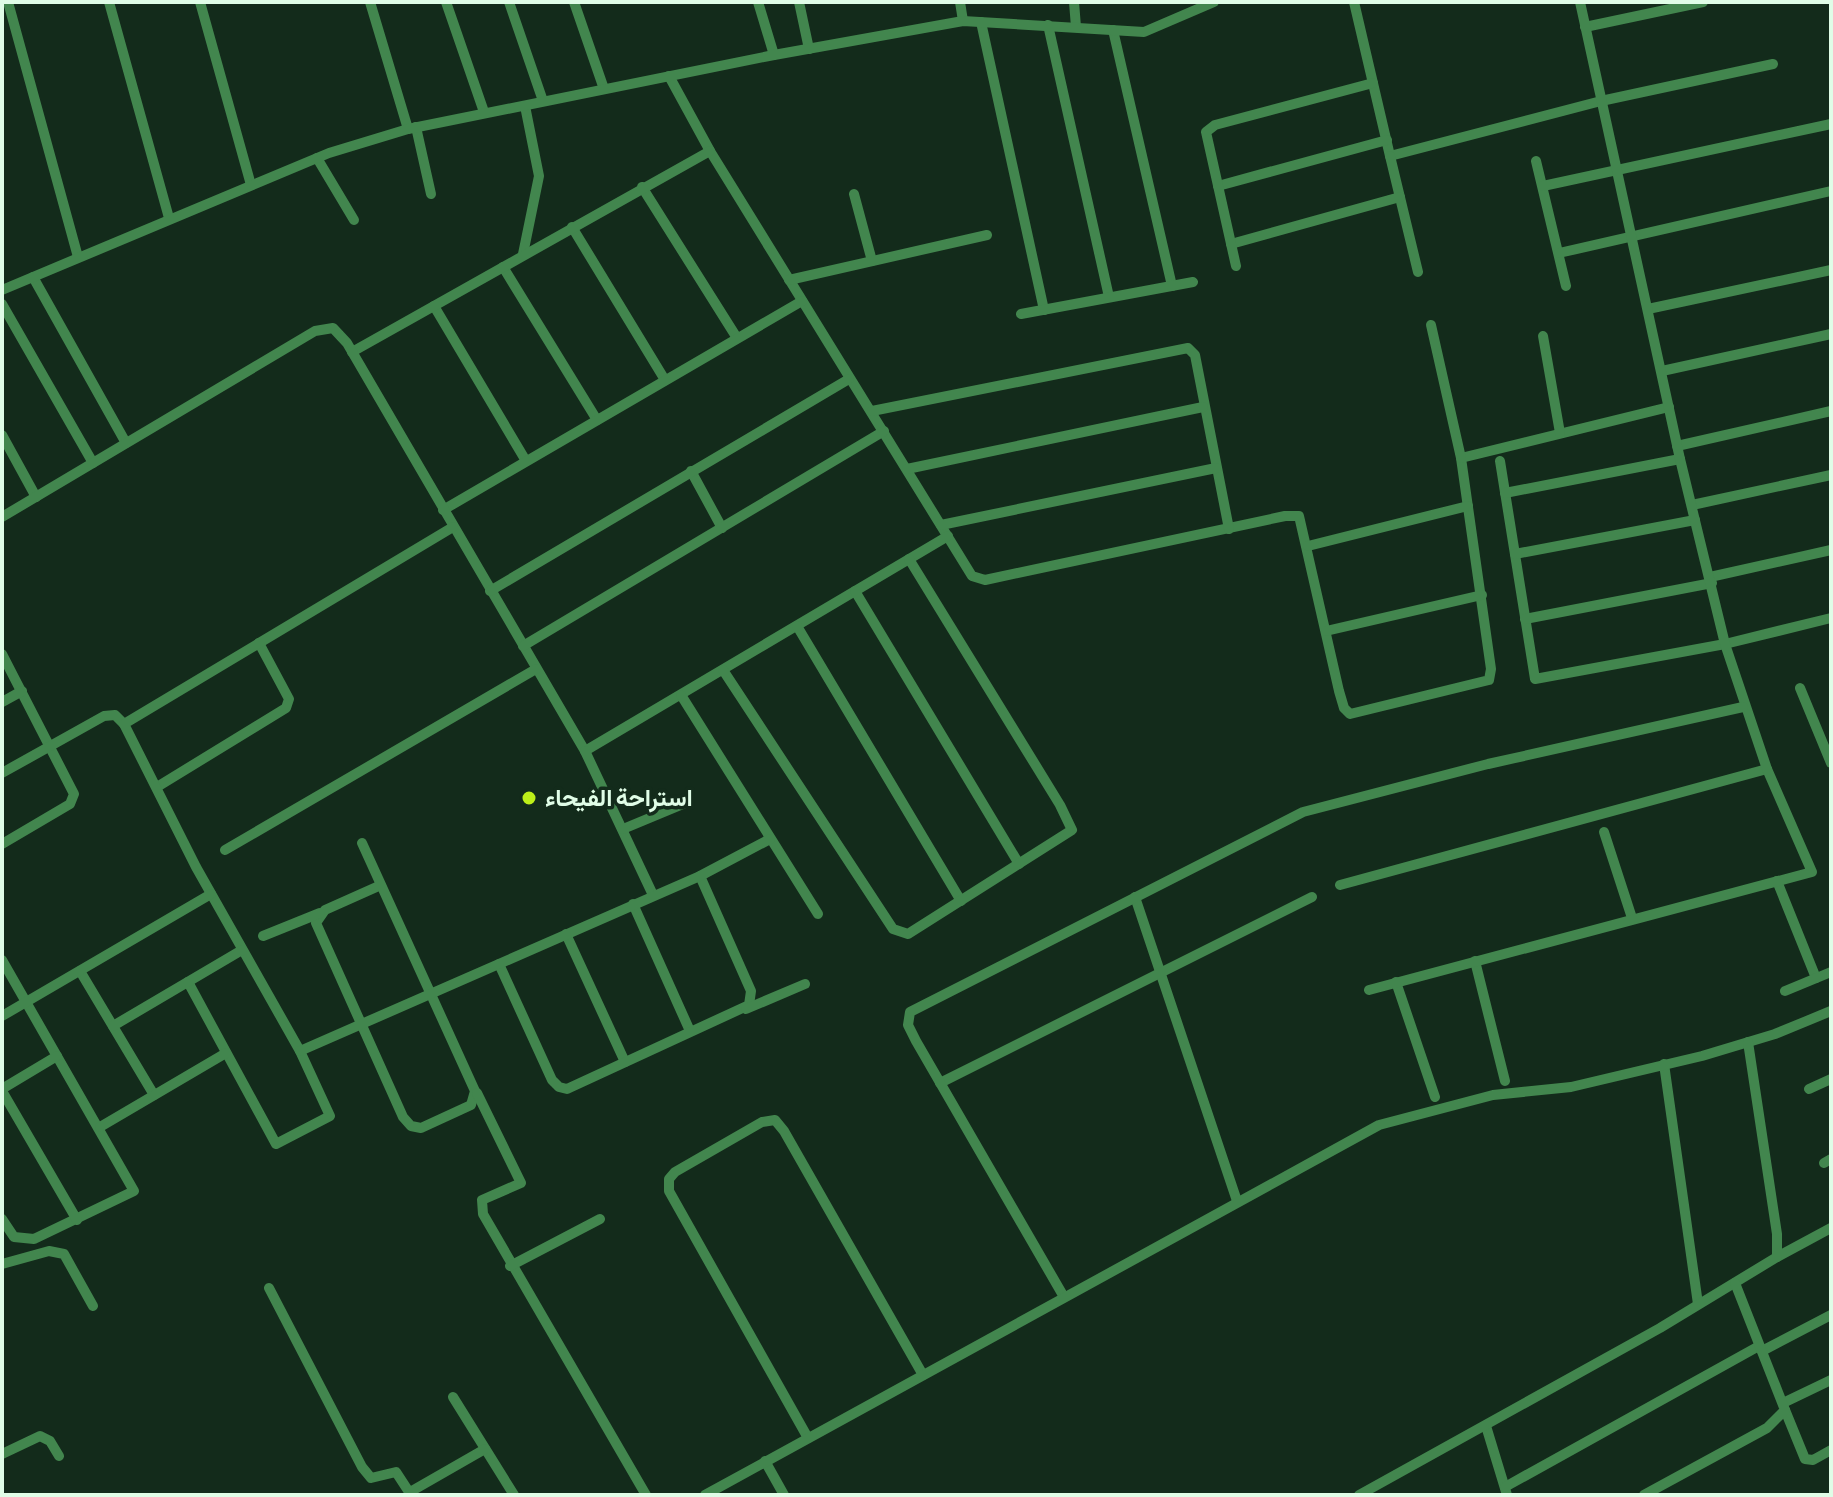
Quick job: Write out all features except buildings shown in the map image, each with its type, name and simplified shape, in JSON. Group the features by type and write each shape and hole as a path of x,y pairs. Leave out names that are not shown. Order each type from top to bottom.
{"street":[{"path":"8,2 78,257"},
{"path":"109,2 169,218"},
{"path":"200,2 251,185"},
{"path":"370,2 431,194"},
{"path":"446,2 484,112"},
{"path":"509,2 543,101"},
{"path":"574,2 604,89"},
{"path":"758,2 774,55"},
{"path":"799,2 809,49"},
{"path":"960,2 963,21"},
{"path":"1074,2 1076,27"},
{"path":"2,290 317,158 412,128 774,55 963,21 1153,30 1214,2"},
{"path":"1354,2 1418,272"},
{"path":"1369,990 1812,872 1743,707 1725,644 1677,446 1580,2"},
{"path":"1585,27 1703,2"},
{"path":"981,22 1044,310"},
{"path":"1048,25 1109,297"},
{"path":"1113,30 1172,286"},
{"path":"1390,156 1601,101 1773,64"},
{"path":"669,76 710,151 972,576 979,580 1294,514 1302,520 1344,708 1358,714 1489,680 1491,669 1482,595 1461,458 1431,325"},
{"path":"1236,266 1206,136 1209,129 1373,83"},
{"path":"523,254 539,176 525,106"},
{"path":"1543,186 1831,124"},
{"path":"1218,186 1387,140"},
{"path":"352,352 710,151"},
{"path":"317,158 354,220"},
{"path":"1536,161 1566,286"},
{"path":"642,187 737,338"},
{"path":"1559,253 1831,191"},
{"path":"854,194 872,261"},
{"path":"1231,244 1400,197"},
{"path":"572,227 665,380"},
{"path":"789,280 987,235"},
{"path":"503,267 597,420"},
{"path":"1648,309 1831,270"},
{"path":"33,277 126,443"},
{"path":"1021,314 1193,282"},
{"path":"443,510 802,301"},
{"path":"2,304 93,463"},
{"path":"434,306 526,461"},
{"path":"2,517 321,328 333,328 352,352 585,751 653,895"},
{"path":"1662,371 1831,334"},
{"path":"1543,336 1560,433"},
{"path":"872,411 1183,347 1195,355 1229,529"},
{"path":"490,591 849,379"},
{"path":"907,469 1203,407"},
{"path":"1461,458 1669,407"},
{"path":"1677,446 1831,411"},
{"path":"523,646 884,431"},
{"path":"2,435 36,497"},
{"path":"1505,493 1680,459"},
{"path":"1500,461 1533,674 1541,681 1725,644 1831,618"},
{"path":"585,751 909,559 944,530 1216,468"},
{"path":"691,471 722,528"},
{"path":"1692,505 1831,475"},
{"path":"1308,546 1468,506"},
{"path":"1515,554 1695,520"},
{"path":"124,724 453,527"},
{"path":"1525,619 1711,580 1831,550"},
{"path":"723,670 893,929 908,934 1069,835 1071,826 909,559"},
{"path":"855,591 1019,864"},
{"path":"1326,631 1482,595"},
{"path":"797,626 961,901"},
{"path":"157,787 286,708 289,699 259,643"},
{"path":"2,654 70,781 74,798 2,844"},
{"path":"225,850 536,669"},
{"path":"1800,688 1831,763"},
{"path":"2,702 22,691"},
{"path":"681,695 818,914"},
{"path":"1064,1297 908,1025 910,1012 1293,816 1325,805 1743,707"},
{"path":"2,773 104,716 115,715 124,724 211,894 300,1051 330,1116 276,1144 188,982"},
{"path":"1340,885 1767,769"},
{"path":"623,829 688,802"},
{"path":"1604,832 1632,918"},
{"path":"300,1051 700,876 770,839"},
{"path":"362,843 472,1084 521,1183 482,1200 481,1206 510,1266 646,1495"},
{"path":"700,876 753,996 744,1009"},
{"path":"1777,881 1816,978"},
{"path":"263,936 381,885"},
{"path":"2,1016 211,894"},
{"path":"1135,897 1237,1201"},
{"path":"940,1083 1312,897"},
{"path":"633,904 690,1031"},
{"path":"325,910 317,917 317,927 403,1117 411,1126 421,1128 471,1105 475,1095 472,1084"},
{"path":"566,934 625,1062"},
{"path":"113,1026 242,950"},
{"path":"2,960 134,1191 77,1220 27,1240 14,1237 2,1219"},
{"path":"1475,961 1505,1081"},
{"path":"499,964 552,1080 559,1087 567,1089 690,1031 805,984"},
{"path":"80,971 154,1095"},
{"path":"1785,991 1831,972"},
{"path":"1396,982 1435,1097"},
{"path":"705,1495 1237,1201 1395,1118 1493,1095 1571,1087 1748,1042 1831,1011"},
{"path":"1748,1042 1777,1234 1777,1257"},
{"path":"100,1127 226,1053"},
{"path":"57,1056 2,1090 77,1220"},
{"path":"1664,1064 1698,1304"},
{"path":"1809,1089 1831,1079"},
{"path":"808,1438 669,1191 669,1179 675,1172 762,1122 775,1120 784,1131 923,1375"},
{"path":"510,1266 600,1219"},
{"path":"1359,1495 1486,1426 1831,1228"},
{"path":"2,1264 58,1251 64,1254 93,1306"},
{"path":"1735,1283 1805,1459 1813,1460 1831,1450"},
{"path":"269,1288 362,1467 371,1478 396,1472 410,1493 485,1449"},
{"path":"1486,1426 1506,1491 1760,1348 1831,1315"},
{"path":"1644,1495 1767,1428 1784,1406 1831,1380"},
{"path":"453,1397 514,1495"},
{"path":"2,1454 40,1436 50,1441 59,1456"},
{"path":"765,1461 784,1495"}],"place":[{"name":"استراحة الفيحاء","path":"529,798"}]}
